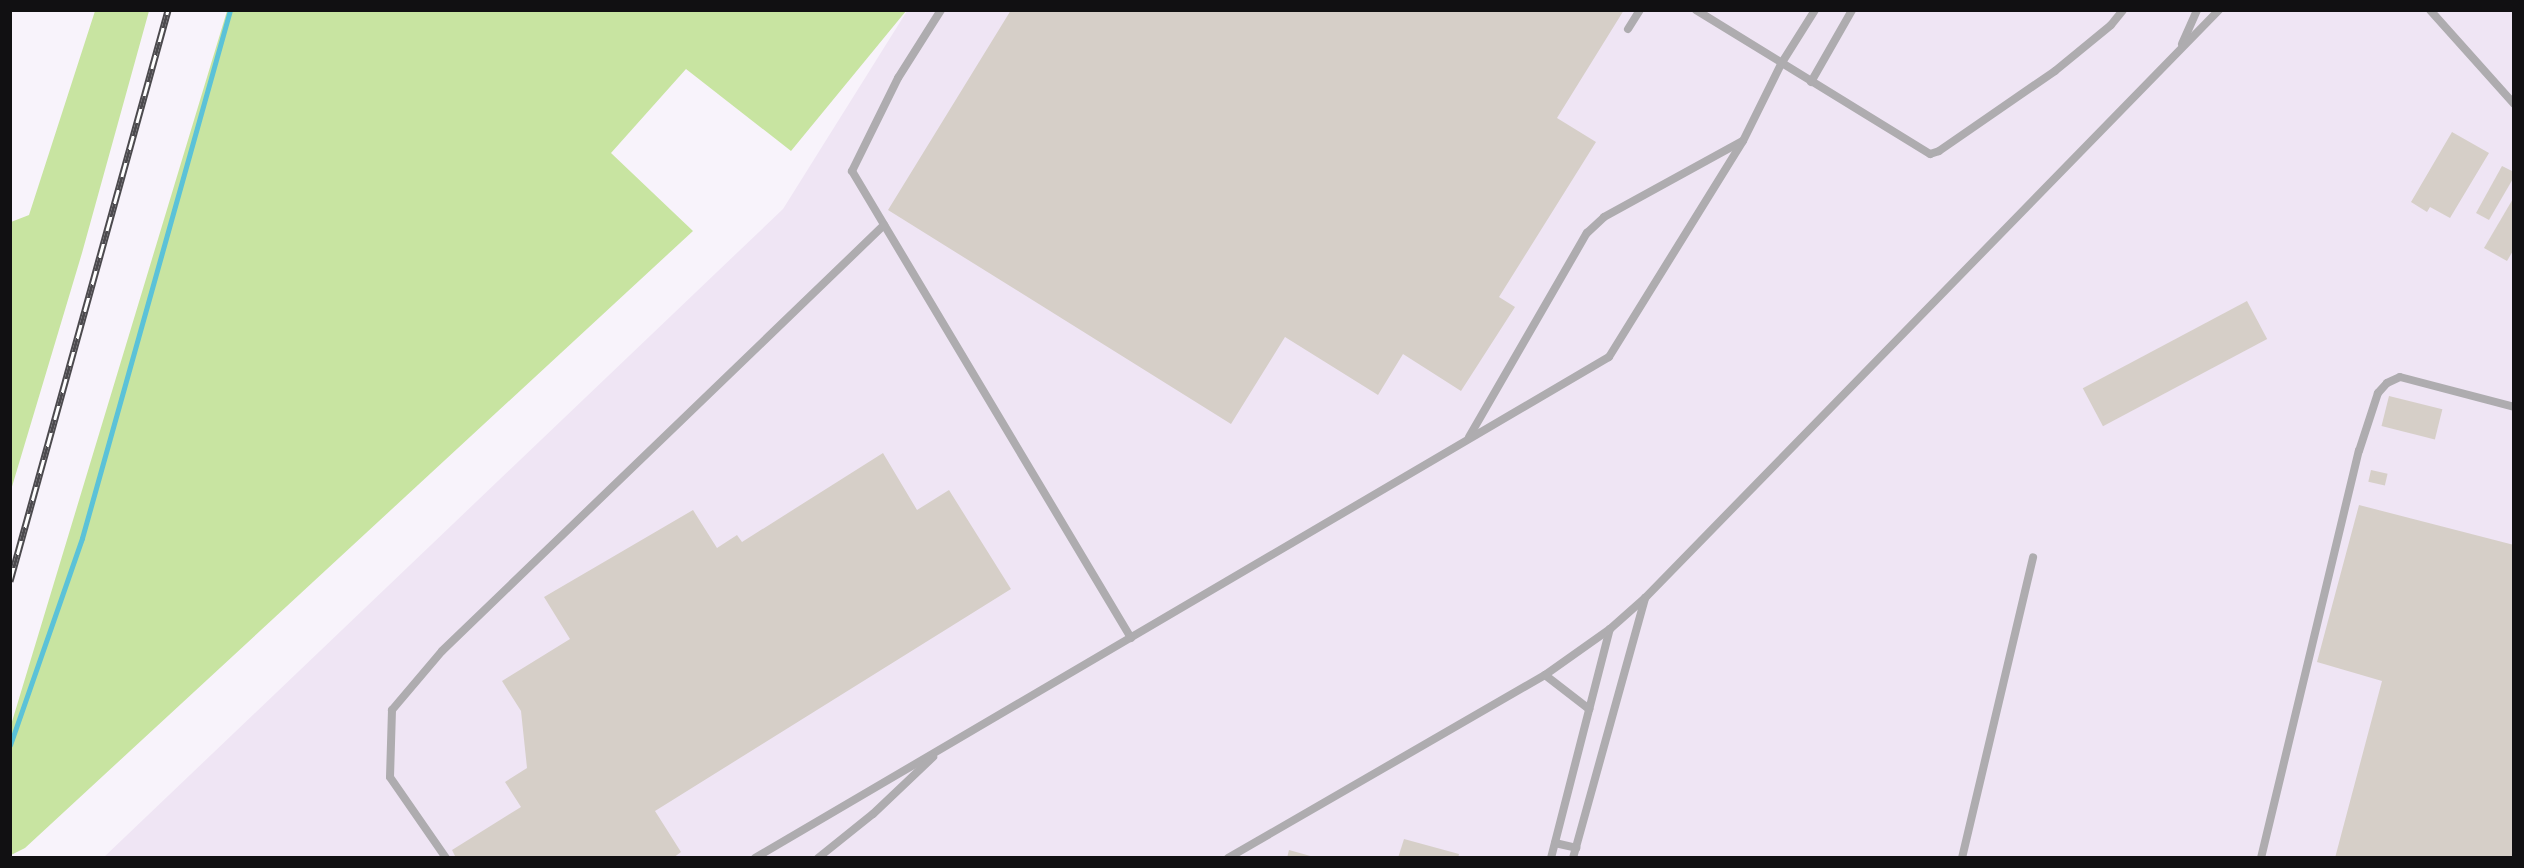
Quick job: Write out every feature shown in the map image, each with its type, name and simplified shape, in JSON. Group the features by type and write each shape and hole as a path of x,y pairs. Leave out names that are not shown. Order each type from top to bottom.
{"lane":[{"path":"940,10 898,78 852,171 1131,638"},
{"path":"1628,29 1640,10"},
{"path":"1696,10 1781,64 1933,154 2055,71 2111,25 2123,10"},
{"path":"755,858 1469,437 1609,357 1743,141 1781,64 1815,10"},
{"path":"1811,82 1852,10"},
{"path":"2181,47 2197,10"},
{"path":"1227,858 1239,854 1545,675 1610,629 1645,598 2219,10"},
{"path":"2430,10 2514,104"},
{"path":"1469,437 1587,233 1604,217 1743,141"},
{"path":"447,858 390,777 392,710 442,651 884,225"},
{"path":"2261,858 2359,452 2378,393 2387,383 2400,377 2514,406"},
{"path":"1962,858 2033,557"},
{"path":"1573,858 1645,598"},
{"path":"1551,858 1610,629"},
{"path":"1545,675 1589,709"},
{"path":"818,858 873,814 943,747"},
{"path":"1555,843 1576,848"}],"shaded area":[{"path":"907,11 2513,11 2513,857 103,858 783,209"}],"green space":[{"path":"95,11 149,11 82,253 11,490 11,222 29,215"},
{"path":"227,11 906,11 791,151 686,69 611,153 693,231 25,848 11,855 11,725"}],"building":[{"path":"1011,10 1624,10 1557,118 1596,142 1499,297 1515,307 1461,391 1403,354 1378,395 1285,337 1231,424 888,210"},
{"path":"2452,132 2489,153 2450,218 2430,207 2427,212 2411,202"},
{"path":"2502,166 2514,172 2514,177 2489,220 2476,213"},
{"path":"2514,197 2514,249 2507,261 2484,248"},
{"path":"2247,301 2267,339 2103,426 2083,388"},
{"path":"2389,396 2442,409 2435,439 2382,426"},
{"path":"883,453 917,510 949,490 1011,589 655,811 681,852 673,858 456,858 452,850 521,807 505,782 527,768 521,711 502,681 570,639 544,597 693,510 717,548 737,535 742,542"},
{"path":"2371,470 2388,474 2385,486 2368,482"},
{"path":"2359,505 2514,545 2514,858 2335,858 2382,681 2317,662"},
{"path":"1404,839 1459,854 1458,858 1398,858"},
{"path":"1289,850 1314,857 1314,858 1287,858"}],"waterway":[{"path":"10,745 82,538 230,10"}],"railway":[{"path":"10,581 168,10"}]}
